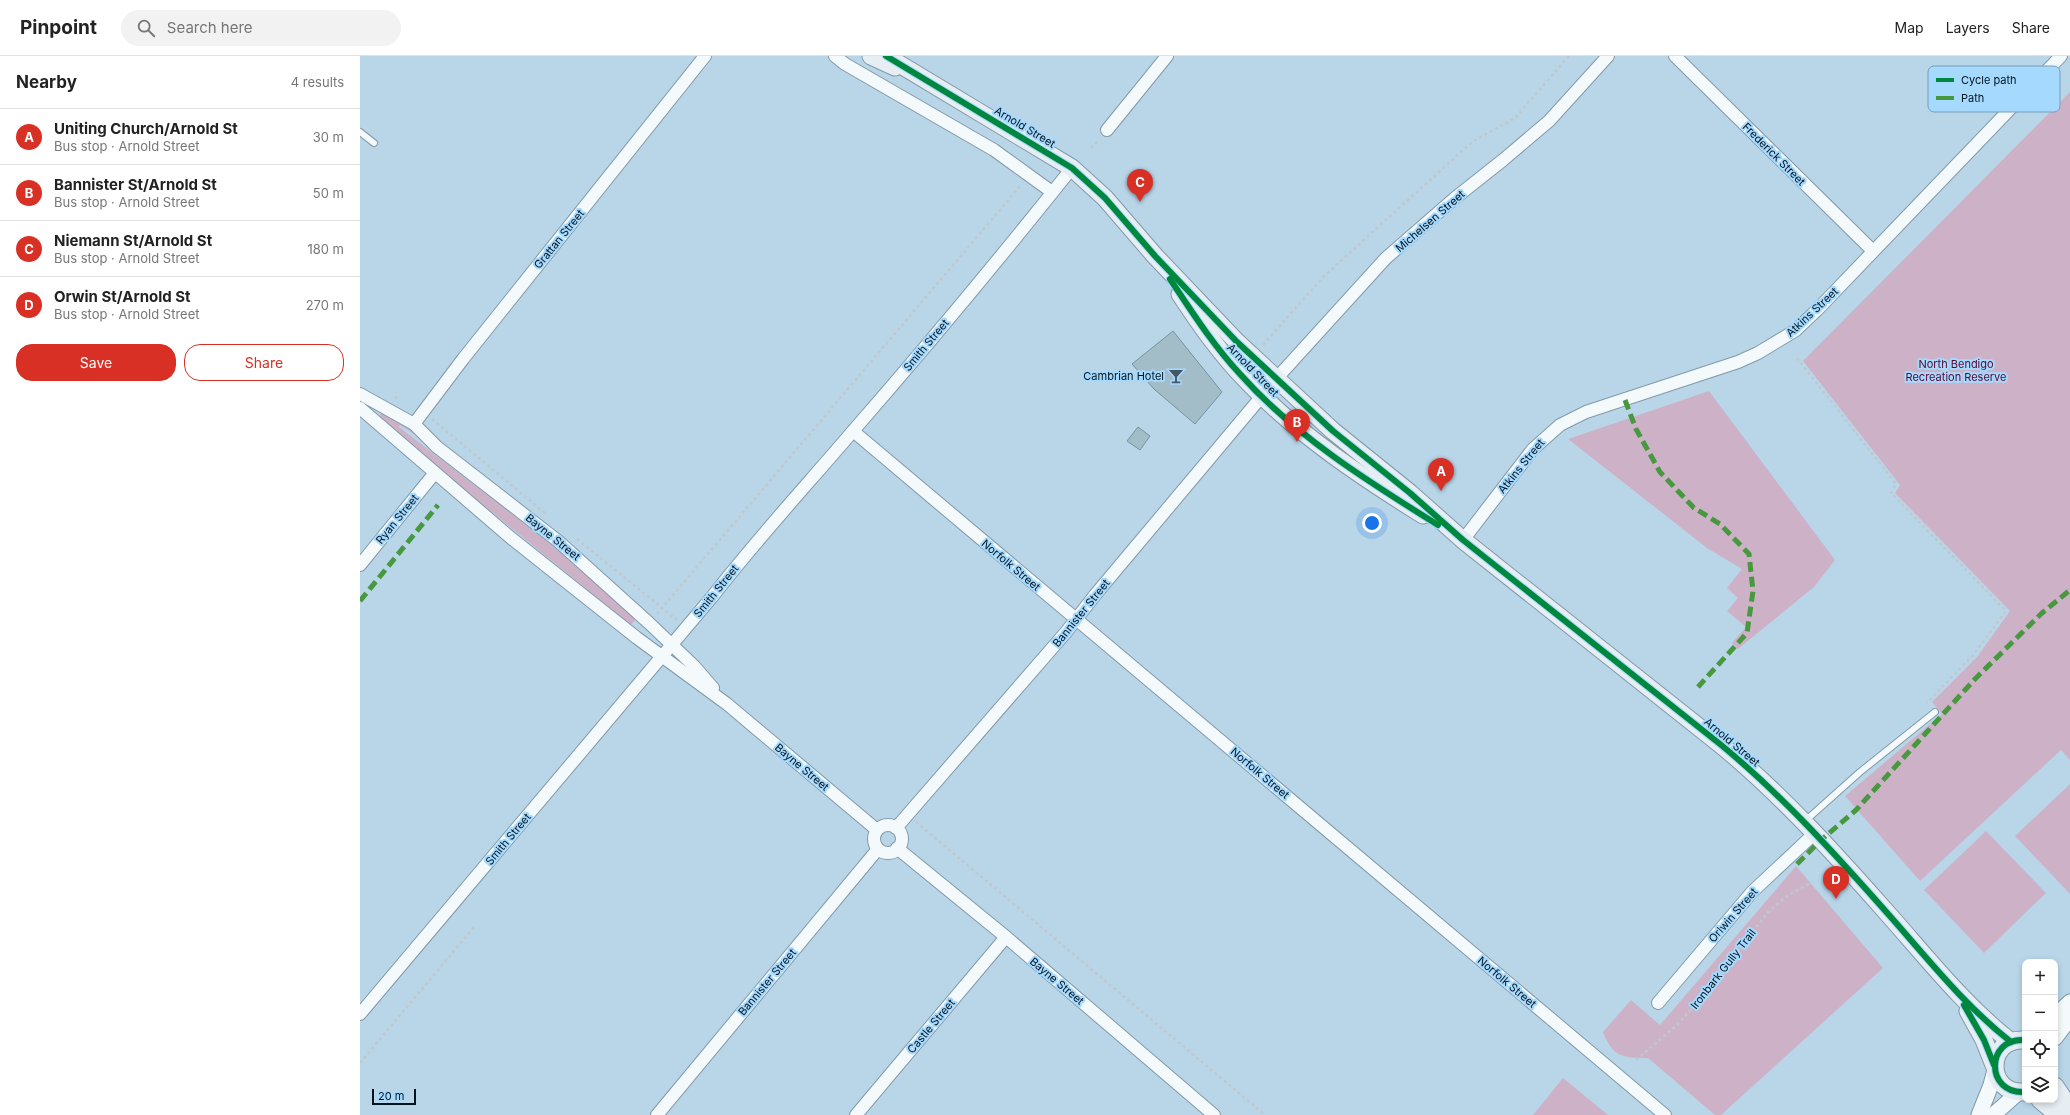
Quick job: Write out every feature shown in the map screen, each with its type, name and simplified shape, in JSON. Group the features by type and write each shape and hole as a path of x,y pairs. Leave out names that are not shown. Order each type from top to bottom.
{"main road":[{"name":"Arnold Street","path":"870,56 924,80"},
{"name":"Arnold Street","path":"886,56 924,80 1020,135 1072,168 1105,198 1155,256 1237,342 1333,431 1405,489 1463,540 1726,748 1761,779 1809,828 1957,994 1984,1040 1995,1067 1997,1078 2010,1090 2022,1092"},
{"name":"Arnold Street","path":"1155,256 1215,345 1262,396 1312,438 1364,477 1463,540"},
{"name":"Michelsen Street","path":"1262,396 1276,379"},
{"name":"Arnold Street","path":"1957,994 2021,1040"},
{"path":"1995,1067 2000,1051 2021,1040"},
{"path":"2058,1090 2070,1108"},
{"path":"2044,1103 2058,1115"}],"street":[{"name":"Grattan Street","path":"414,424 463,360 705,56"},
{"path":"835,56 845,64 994,150 1052,192"},
{"path":"1107,130 1167,56"},
{"name":"Michelsen Street","path":"1276,379 1386,258 1455,198 1503,160 1548,121 1608,56"},
{"name":"Frederick Street","path":"1674,56 1873,251"},
{"name":"Atkins Street","path":"2051,66 2061,56"},
{"name":"Atkins Street","path":"1463,540 1533,449 1560,425 1586,412 1738,362 1774,344 1796,330 2007,112"},
{"name":"Smith Street","path":"360,1014 712,597 744,556 853,431 1072,168"},
{"name":"Bayne Street","path":"360,394 414,424 437,447 582,560 694,666 727,704"},
{"name":"Bannister Street","path":"896,828 1076,620 1262,396"},
{"name":"Bayne Street","path":"360,408 434,474 589,600 727,704 877,830"},
{"name":"Norfolk Street","path":"853,431 1665,1115"},
{"name":"Ryan Street","path":"360,565 434,474"},
{"path":"886,825 896,828 901,836 901,843 898,848 888,852 878,849 874,838 877,830 886,825"},
{"name":"Orlwin Street","path":"1658,1003 1752,892 1809,828"},
{"name":"Bayne Street","path":"898,848 1006,937 1210,1114"},
{"name":"Bannister Street","path":"657,1115 878,849"},
{"name":"Castle Street","path":"856,1115 1006,937"},
{"path":"2058,1013 2070,1002"},
{"path":"2058,1034 2070,1018"},
{"path":"1980,1115 1991,1085 1995,1067"},
{"path":"1993,1115 2022,1092"}],"lane":[{"path":"360,132 374,143"},
{"path":"1809,828 1860,772 1935,712"}],"path":[{"path":"1260,349 1323,277 1472,142 1515,118 1569,56"},
{"path":"652,619 1025,181"},
{"path":"1796,358 1896,484 1891,493 2006,611 1974,654 1925,705"},
{"path":"916,822 1266,1115"},
{"path":"360,1062 474,927"}],"green space":[{"name":"North Bendigo Recreation Reserve","path":"2070,92 2070,760 2061,750 1920,881 1845,796 1942,714 1932,702 1977,657 2010,611 1895,493 1900,485 1803,361 2050,112 2060,112 2060,102"},
{"path":"1709,391 1835,560 1814,587 1738,649 1732,643 1746,627 1727,611 1738,598 1727,588 1742,569 1707,548 1568,439"},
{"path":"382,412 416,430 414,434 400,425 399,427 573,561 636,619 631,625 377,419"},
{"path":"2070,784 2070,894 2015,836"},
{"path":"1986,831 2046,893 1984,953 1924,890"},
{"path":"1796,866 1883,968 1721,1115 1715,1115 1648,1058 1625,1056 1615,1051 1611,1047 1603,1032 1631,1000 1660,1025"},
{"path":"1563,1078 1608,1115 1533,1115"}],"building":[{"name":"Cambrian Hotel","path":"1173,331 1222,392 1195,424 1154,389 1132,364"},
{"path":"1138,427 1150,436 1140,450 1127,441"}],"marked path":[{"path":"1625,400 1636,429 1660,472 1694,508 1720,524 1749,554 1753,591 1747,633 1698,687"},
{"path":"360,601 438,505"},
{"path":"1797,864 1821,840 1856,810 1975,679 2042,613 2070,590"}],"cycle path":[{"path":"886,56 1072,168 1105,198 1155,256 1237,342 1333,431 1410,493 1463,540 1720,744 1765,784 1829,848 1962,997 2011,1042"},
{"path":"1170,279 1221,352 1261,397 1284,418 1334,457 1438,525"},
{"path":"1964,1005 1984,1040 1994,1065"},
{"path":"2022,1040 2012,1041 2002,1047 1997,1056 1995,1066 1997,1076 2002,1085 2012,1091 2022,1092"}],"place":[{"name":"Niemann St/Arnold St","path":"1140,202"},
{"name":"Cambrian Hotel","path":"1176,376"},
{"name":"Bannister St/Arnold St","path":"1297,442"},
{"name":"Uniting Church/Arnold St","path":"1441,491"},
{"name":"Orwin St/Arnold St","path":"1836,899"}]}
